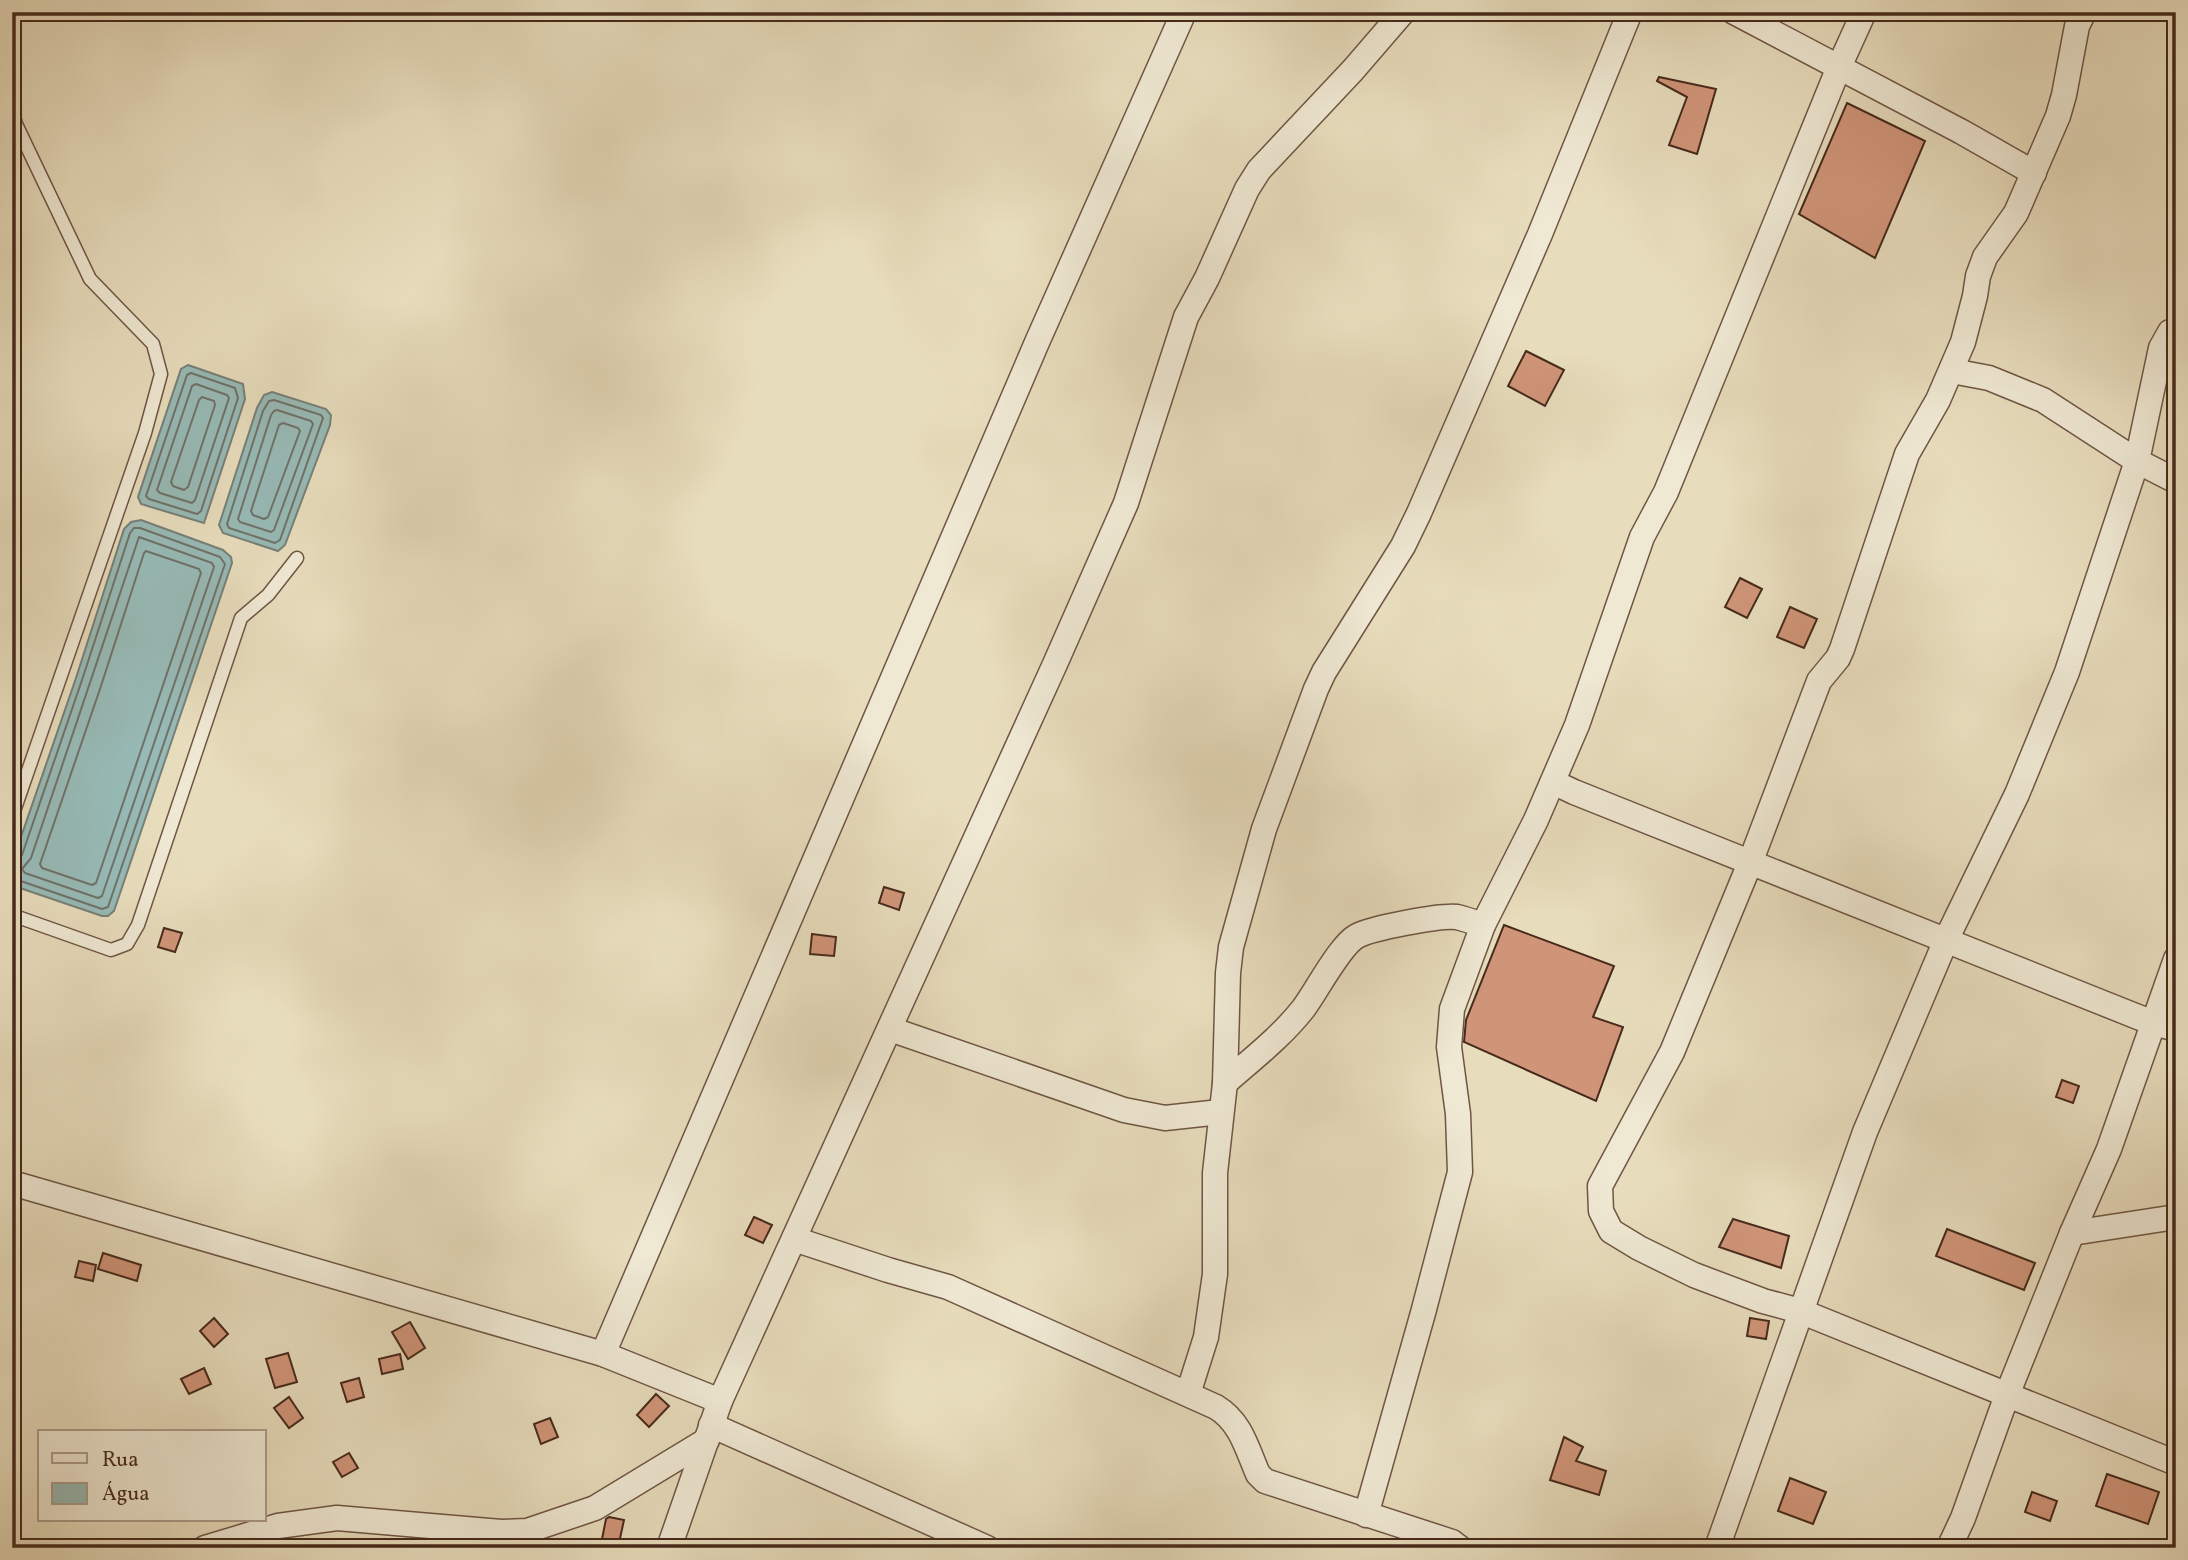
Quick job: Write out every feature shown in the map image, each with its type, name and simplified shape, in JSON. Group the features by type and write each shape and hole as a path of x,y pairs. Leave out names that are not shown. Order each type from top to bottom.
{"street":[{"path":"603,1354 1038,340 1184,12"},
{"path":"669,1548 720,1401 1126,503 1186,317 1207,278 1247,188 1259,170 1353,70 1403,12"},
{"path":"1188,1394 1206,1337 1215,1275 1215,1173 1225,1083 1231,947 1264,829 1316,689 1403,546 1419,513 1540,234 1630,12"},
{"path":"1734,12 2034,173"},
{"path":"1366,1515 1460,1172 1458,1114 1449,1047 1452,1009 1483,925 1536,820 1577,725 1642,537 1666,492 1839,66 1864,12"},
{"path":"2084,12 2077,26 2064,95 2034,173 2016,213 1985,257 1963,342 1952,371 1907,454 1842,649 1819,681 1750,863 1672,1052 1600,1186 1601,1211 1611,1231 1694,1275 1763,1301 1800,1311 2176,1463"},
{"path":"1717,1548 1865,1132 1946,940 2017,794 2067,672 2137,461 2161,348 2170,332 2176,330"},
{"path":"1952,371 1989,379 2043,400 2137,461 2176,481"},
{"path":"1553,782 1750,863 2164,1026"},
{"path":"1225,1083 1283,1031 1302,1010 1355,937 1435,918 1455,917 1483,925"},
{"path":"1949,1548 1963,1518 2007,1395 2072,1233 2164,1026 2176,959"},
{"path":"890,1029 1124,1110 1165,1118 1220,1112"},
{"path":"12,1183 603,1354 720,1401"},
{"path":"2072,1233 2176,1217"},
{"path":"794,1239 948,1287 1188,1394 1227,1413 1235,1422 1258,1474 1265,1481 1452,1542 1460,1548"},
{"path":"205,1548 278,1526 337,1518 501,1532 527,1531 595,1507 709,1432"},
{"path":"709,1432 987,1548"}],"lane":[{"path":"12,110 16,124 90,279 153,344 161,374 145,433 12,817"},
{"path":"12,915 111,950 127,944 138,925 241,618 268,595 297,558"}],"water":[{"path":"188,365 243,384 245,399 204,523 141,504 138,497 181,369"},
{"path":"272,392 326,409 331,415 330,425 285,545 278,551 223,533 219,525 257,408 264,395"},
{"path":"141,520 223,550 231,557 232,563 114,911 108,916 102,916 17,887 12,884 12,863 124,529 131,522"}],"building":[{"path":"1659,77 1716,89 1697,154 1669,145 1687,97 1657,81"},
{"path":"1847,103 1925,141 1875,258 1799,214"},
{"path":"1526,351 1564,370 1545,406 1508,386"},
{"path":"1740,578 1762,589 1747,618 1725,607"},
{"path":"1790,607 1817,619 1804,648 1777,637"},
{"path":"884,887 904,893 899,910 879,903"},
{"path":"1504,925 1614,966 1593,1017 1623,1027 1596,1101 1464,1042 1466,1020"},
{"path":"164,928 182,933 175,952 158,947"},
{"path":"812,934 836,937 834,956 810,954"},
{"path":"2062,1080 2079,1086 2073,1103 2056,1097"},
{"path":"754,1217 772,1225 763,1243 745,1235"},
{"path":"1733,1219 1789,1236 1781,1268 1719,1247"},
{"path":"1947,1229 2035,1263 2024,1290 1936,1256"},
{"path":"103,1253 141,1265 137,1281 98,1269"},
{"path":"79,1261 96,1265 93,1281 75,1277"},
{"path":"214,1318 228,1334 214,1347 200,1331"},
{"path":"1750,1318 1769,1321 1766,1339 1747,1336"},
{"path":"410,1322 425,1348 408,1359 392,1332"},
{"path":"288,1353 297,1382 275,1388 266,1359"},
{"path":"400,1354 403,1369 382,1374 379,1359"},
{"path":"204,1368 211,1384 189,1394 181,1379"},
{"path":"359,1378 364,1397 347,1402 341,1383"},
{"path":"656,1394 669,1406 649,1427 637,1415"},
{"path":"289,1397 303,1418 289,1428 274,1408"},
{"path":"550,1418 558,1437 541,1444 534,1424"},
{"path":"1564,1437 1583,1447 1576,1461 1606,1471 1599,1495 1550,1480"},
{"path":"349,1453 358,1468 342,1477 333,1462"},
{"path":"2107,1474 2159,1492 2148,1524 2096,1506"},
{"path":"1790,1478 1826,1492 1813,1524 1778,1511"},
{"path":"2032,1492 2057,1501 2050,1521 2025,1512"},
{"path":"609,1517 624,1520 619,1543 602,1539 606,1519"}]}
